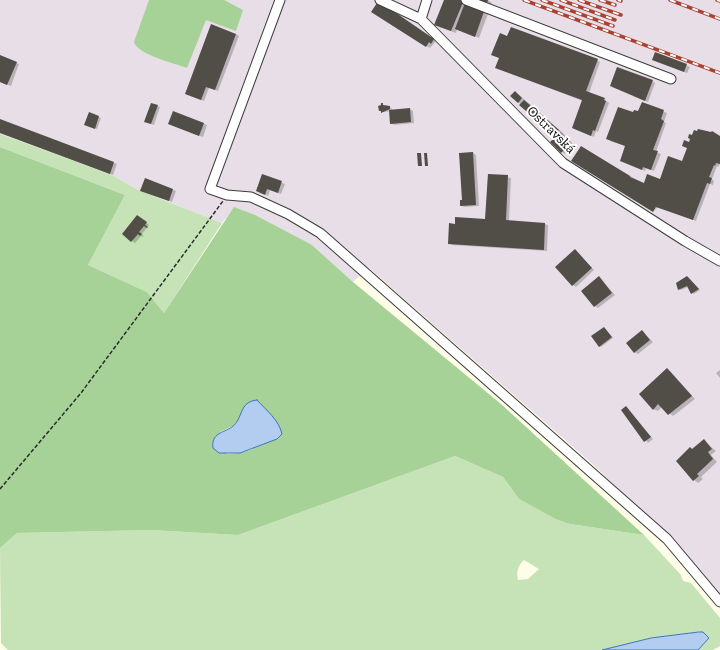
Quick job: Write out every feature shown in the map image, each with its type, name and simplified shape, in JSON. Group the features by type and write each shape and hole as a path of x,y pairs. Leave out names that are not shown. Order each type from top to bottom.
{"street":[{"path":"280,0 210,189 227,195 251,197 288,214 320,233 667,539 720,602"},
{"name":"Ostravská","path":"380,0 421,19 564,163 684,241 720,261"},
{"path":"421,19 427,0"},
{"path":"466,0 671,79"}],"path":[{"path":"0,489 81,393 227,195"}],"shaded area":[{"path":"0,0 720,0 720,602 667,539 597,468 369,268 353,282 312,245 231,212 222,223 140,191 110,174 0,134"}],"green space":[{"path":"149,0 224,0 243,10 236,31 206,20 187,68 149,55 137,47 134,42"},
{"path":"0,134 110,174 140,191 222,223 164,313 147,292 88,265 125,195 0,147"},
{"path":"0,147 125,195 88,265 147,292 164,313 234,207 255,215 312,245 353,282 501,404 644,535 570,524 556,519 519,499 503,477 455,456 238,535 151,530 17,533 0,548","holes":["236,423 253,449 240,453 227,454 220,432"]},
{"path":"455,456 503,477 519,499 570,524 644,535 681,575 683,581 691,583 720,618 720,646 713,650 698,650 709,638 699,632 651,638 602,650 8,650 1,643 0,548 17,533 151,530 238,535","holes":["524,560 539,569 528,579 518,580 518,569"]}],"water":[{"path":"257,400 278,424 282,434 277,439 240,453 219,453 213,448 214,439 216,436 232,427 236,423 244,407 251,401"},
{"path":"703,632 709,638 698,650 602,650 651,638"}],"building":[{"path":"444,0 464,0 451,31 434,25"},
{"path":"466,0 488,0 475,37 455,29"},
{"path":"377,3 385,7 386,6 434,39 431,44 429,42 426,47 371,12"},
{"path":"211,24 236,34 215,90 206,87 201,100 185,94"},
{"path":"511,27 598,59 586,91 605,98 604,100 606,101 595,131 593,130 591,136 572,128 582,100 495,68 499,58 491,55 500,33 507,36"},
{"path":"655,52 687,64 684,72 652,60"},
{"path":"0,55 17,62 7,85 0,82"},
{"path":"617,67 653,80 645,101 610,86"},
{"path":"515,91 522,98 518,103 510,96"},
{"path":"524,100 559,130 554,135 519,105"},
{"path":"642,102 664,110 661,119 664,121 653,150 658,151 651,170 643,167 642,170 620,161 625,146 606,139 618,107 633,112 634,110 638,111"},
{"path":"151,103 158,105 151,124 144,122"},
{"path":"381,103 383,103 383,105 390,106 390,109 381,113 378,106 381,105"},
{"path":"410,108 411,122 390,124 389,110"},
{"path":"173,111 204,123 199,136 168,124"},
{"path":"89,112 99,116 95,129 84,125"},
{"path":"0,119 114,162 110,174 0,133"},
{"path":"698,129 712,131 720,136 720,164 716,163 715,166 714,165 709,177 712,178 710,184 707,183 693,220 656,207 653,212 571,161 581,146 630,177 644,183 647,174 660,179 668,156 682,161 687,148 682,146 684,140 689,142 689,134 692,135 694,130 697,131"},
{"path":"560,132 571,143 566,151 565,149 561,153 550,142"},
{"path":"473,152 476,205 460,206 460,200 462,200 459,153"},
{"path":"417,153 421,153 422,166 418,166"},
{"path":"424,153 427,153 428,166 425,166"},
{"path":"262,174 282,181 278,193 267,189 265,195 256,191"},
{"path":"488,174 508,175 506,220 545,223 544,250 448,244 449,223 455,224 455,217 485,219"},
{"path":"145,178 173,189 169,201 140,191"},
{"path":"137,215 147,222 145,225 148,227 147,228 144,226 139,232 142,234 140,236 138,234 131,242 122,234"},
{"path":"575,249 592,268 572,286 555,267"},
{"path":"599,276 612,293 594,307 581,291"},
{"path":"687,276 699,289 691,294 687,286 678,290 676,283"},
{"path":"604,327 612,337 599,347 591,336"},
{"path":"642,330 650,340 634,353 626,343"},
{"path":"667,368 692,396 668,415 658,404 653,410 639,394"},
{"path":"626,406 651,437 644,442 621,410"},
{"path":"704,439 712,449 708,452 713,459 697,474 699,476 693,481 676,461 690,447 692,449"}],"railway":[{"path":"524,0 720,73"},
{"path":"542,0 613,26"},
{"path":"561,0 615,20"},
{"path":"579,0 621,15"},
{"path":"600,0 615,5"},
{"path":"670,0 720,19"}]}
